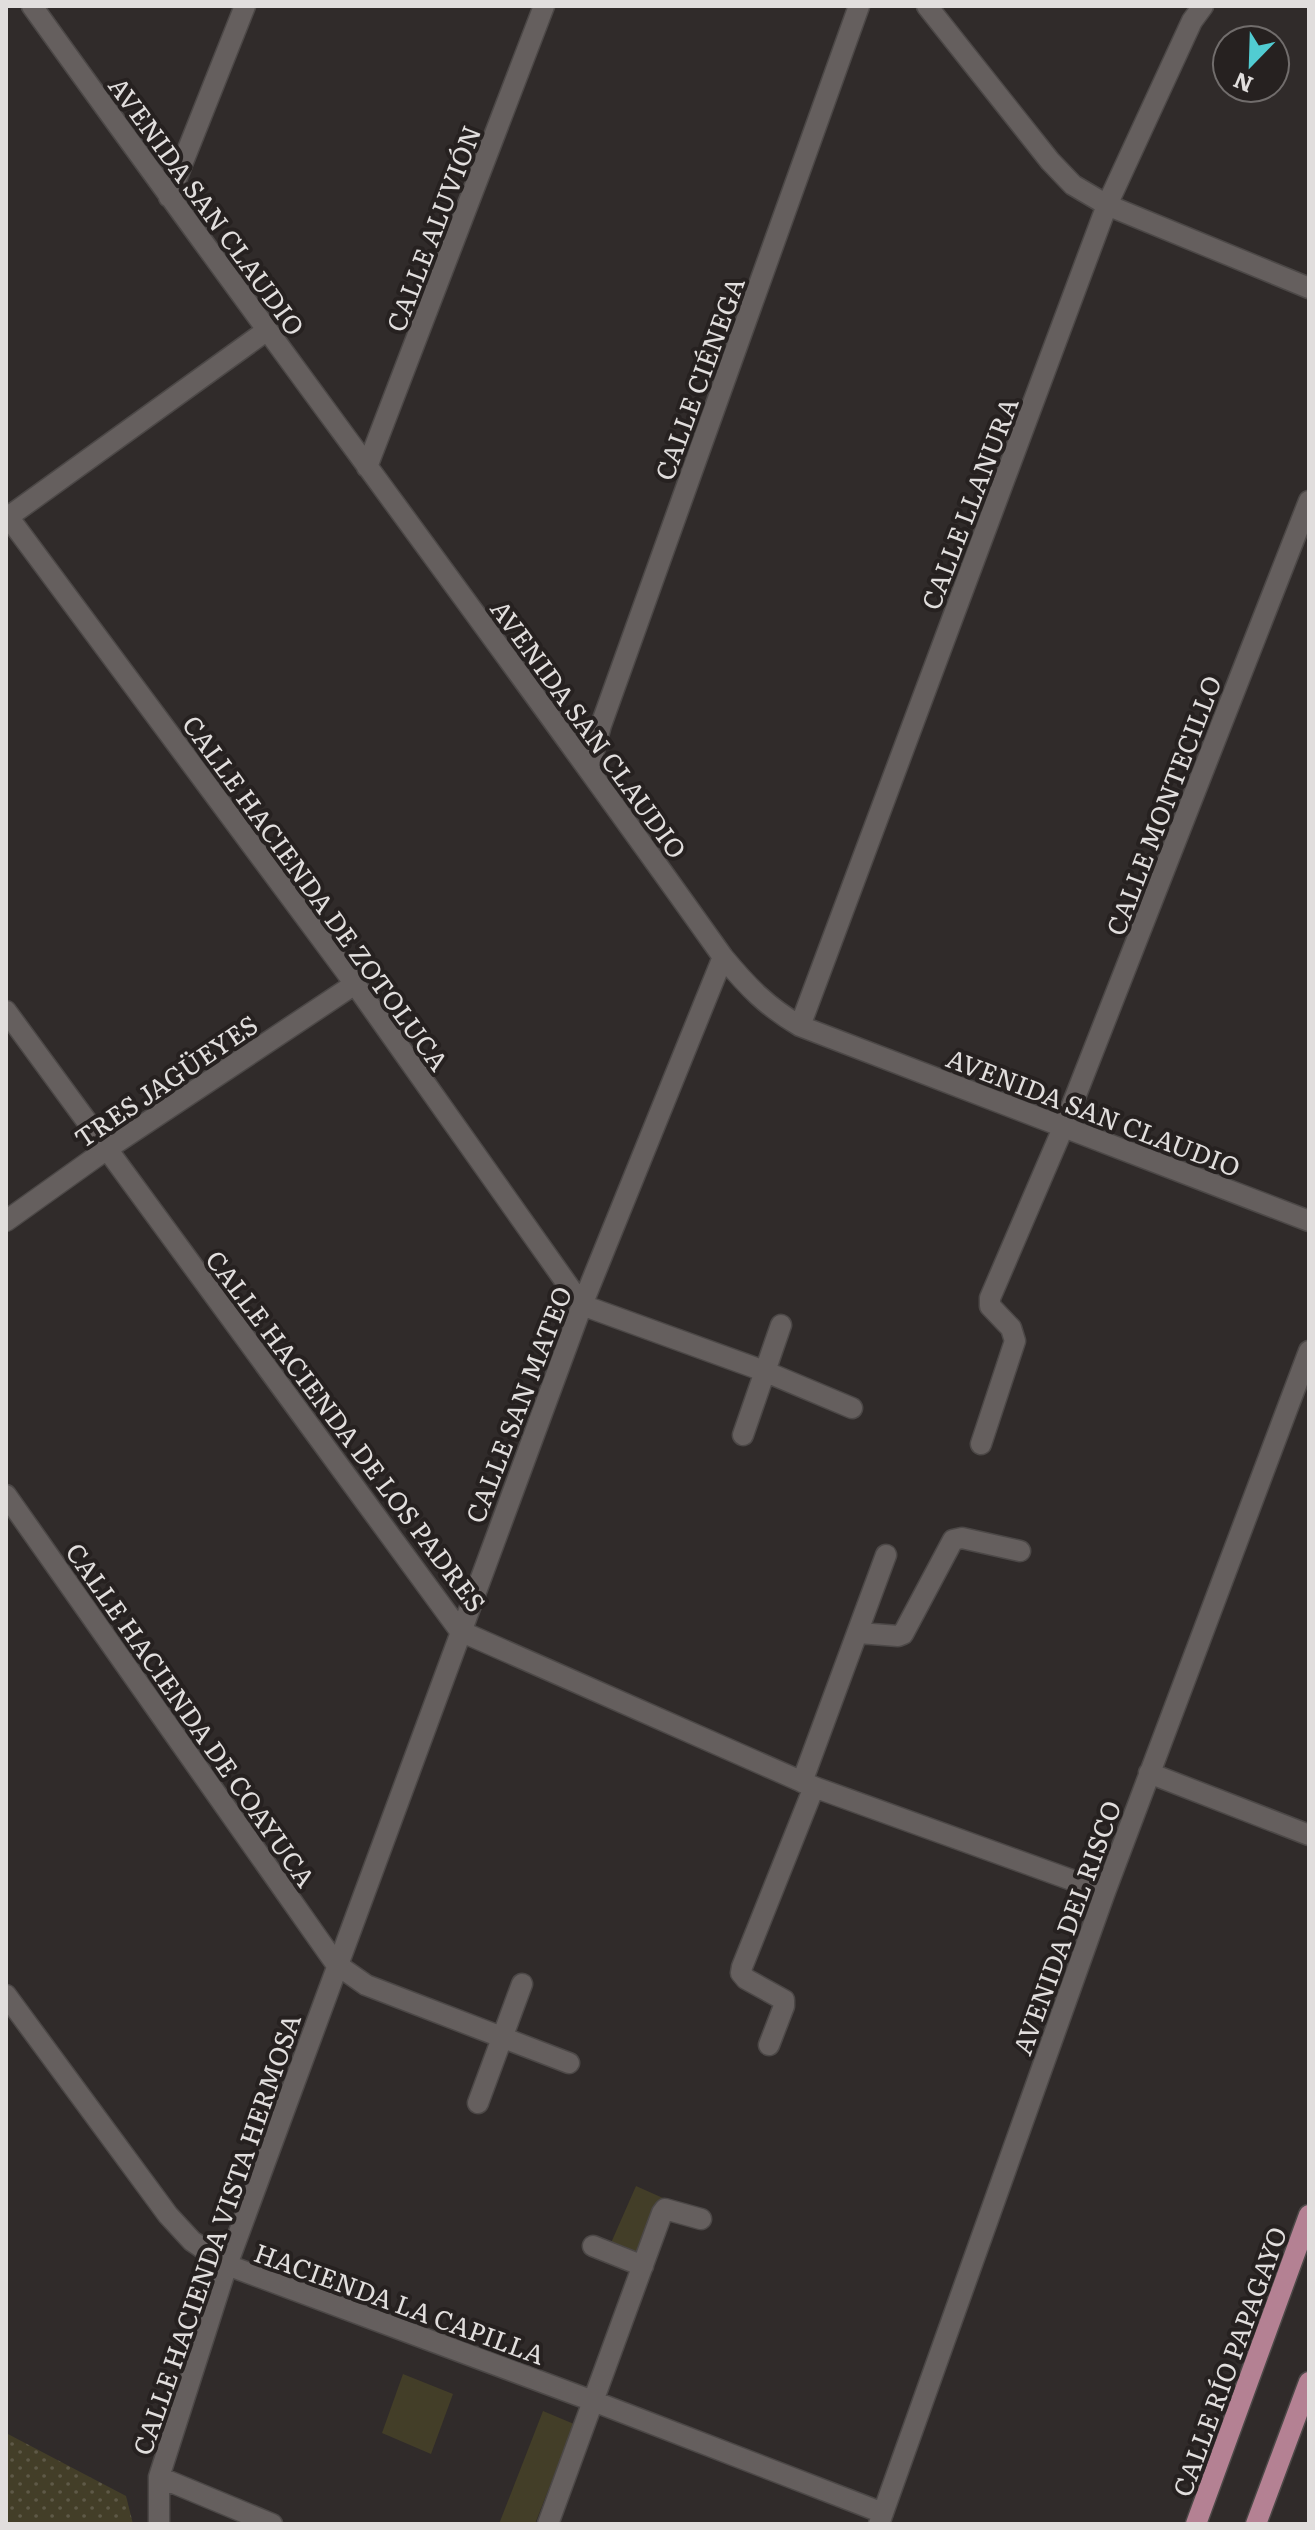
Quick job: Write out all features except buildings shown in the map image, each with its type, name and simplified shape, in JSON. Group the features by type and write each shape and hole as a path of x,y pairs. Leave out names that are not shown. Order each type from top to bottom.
{"main road":[{"name":"CALLE RÍO PAPAGAYO","path":"1196,2524 1309,2215"},
{"path":"1256,2524 1309,2382"}],"street":[{"name":"AVENIDA SAN CLAUDIO","path":"32,6 723,957 772,1009 800,1026 1309,1221"},
{"path":"169,197 245,6"},
{"name":"CALLE ALUVIÓN","path":"367,467 544,6"},
{"name":"CALLE CIÉNEGA","path":"589,769 601,725 859,6"},
{"path":"927,6 1050,161 1073,185 1107,205 1309,288"},
{"name":"CALLE LLANURA","path":"800,1026 1107,205 1192,21 1203,6"},
{"path":"7,515 266,331"},
{"name":"CALLE MONTECILLO","path":"981,1444 1015,1341 1011,1328 990,1306 990,1298 1063,1128 1309,501"},
{"name":"CALLE HACIENDA DE ZOTOLUCA","path":"7,515 355,984 582,1305"},
{"name":"CALLE SAN MATEO","path":"336,1964 582,1305 723,957"},
{"name":"TRES JAGÜEYES","path":"6,1221 107,1149 355,984"},
{"name":"CALLE HACIENDA DE LOS PADRES","path":"6,1011 460,1631 808,1784 1105,1892"},
{"path":"582,1305 764,1371 852,1408"},
{"path":"743,1435 781,1325"},
{"name":"AVENIDA DEL RISCO","path":"881,2518 1105,1892 1309,1351"},
{"name":"CALLE HACIENDA DE COAYUCA","path":"6,1495 336,1964"},
{"path":"859,1633 903,1634 953,1540 962,1538 1020,1551"},
{"path":"769,2045 784,2000 746,1979 741,1973 886,1555"},
{"path":"1149,1773 1309,1835"},
{"path":"336,1964 366,1985 569,2063"},
{"name":"CALLE HACIENDA VISTA HERMOSA","path":"159,2524 159,2477 227,2265 336,1964"},
{"path":"478,2103 522,1984"},
{"name":"HACIENDA LA CAPILLA","path":"6,1995 168,2215 192,2241 227,2265 593,2401 881,2518"},
{"path":"548,2524 665,2209 701,2219"},
{"path":"593,2246 643,2266"},
{"path":"159,2477 272,2524"}],"shaded area":[{"path":"636,2186 663,2198 638,2265 607,2252"},
{"path":"403,2374 453,2394 431,2454 382,2433"},
{"path":"543,2411 574,2424 535,2524 499,2524"},
{"path":"6,2433 126,2496 133,2524 6,2524"}]}
